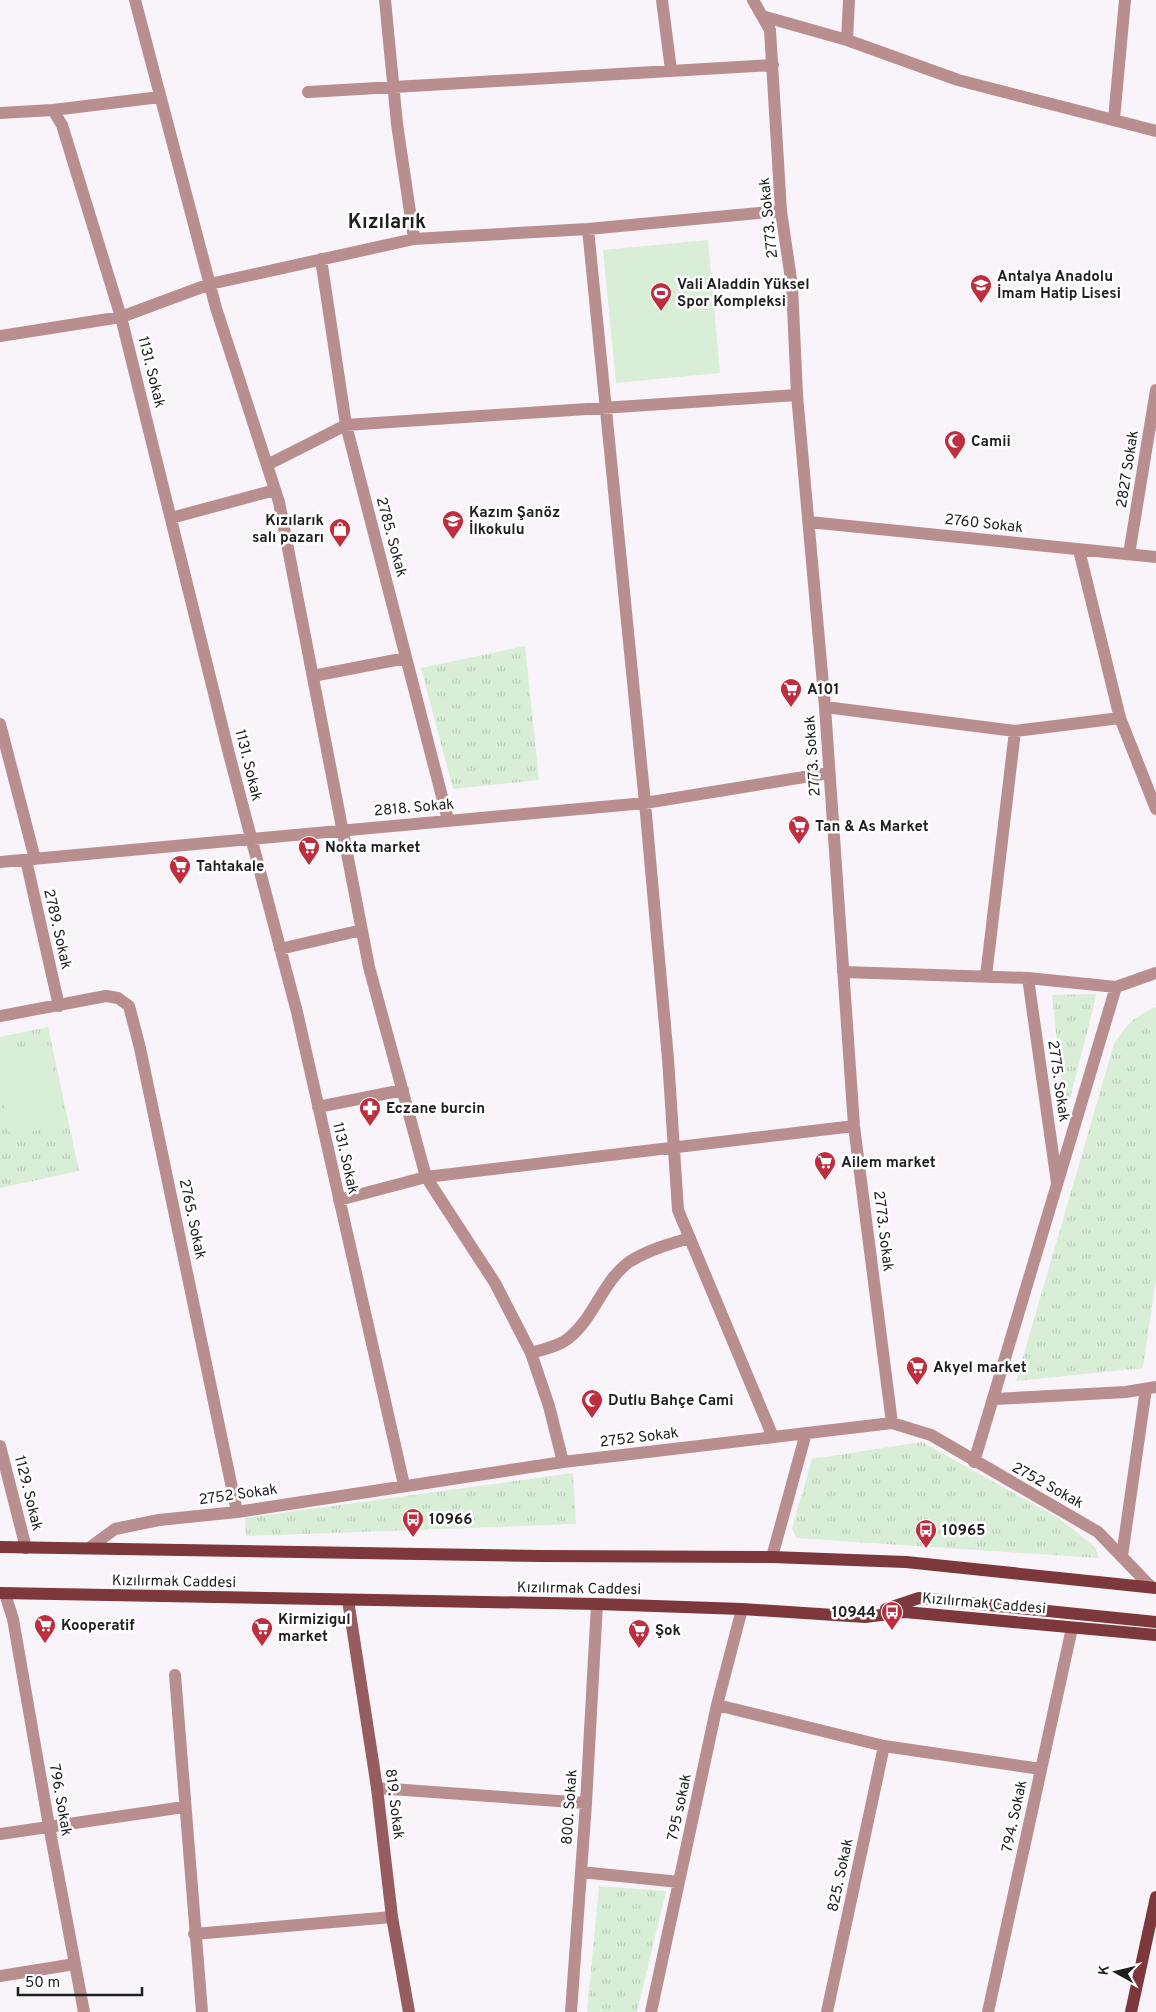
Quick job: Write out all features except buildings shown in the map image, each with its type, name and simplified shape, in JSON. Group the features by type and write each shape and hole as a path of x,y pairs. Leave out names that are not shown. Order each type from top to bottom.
{"main road":[{"name":"Kızılırmak Caddesi","path":"0,1547 540,1556 772,1557 906,1562 1154,1588"},
{"name":"Kızılırmak Caddesi","path":"3,1594 597,1604 742,1609 864,1617 906,1612 1156,1635"},
{"path":"864,1617 919,1598 1156,1622"},
{"path":"1131,2012 1156,1897"}],"street":[{"path":"135,0 210,284 275,490 369,967 426,1177 495,1283 532,1353 549,1406 563,1462"},
{"path":"385,0 397,124 414,239"},
{"path":"662,0 671,70"},
{"name":"2773. Sokak","path":"753,0 770,30 781,211 792,286 797,395 825,706 854,1126 892,1423"},
{"path":"847,40 850,0"},
{"path":"1114,119 1124,0"},
{"path":"762,16 847,40 958,80 1156,131"},
{"path":"308,92 773,65"},
{"path":"0,113 53,110 160,97"},
{"name":"1131. Sokak","path":"53,110 62,126 122,317 280,949 404,1485"},
{"path":"0,336 122,317 210,284 414,239 588,229 781,211"},
{"path":"588,229 645,803 675,1146 678,1210 773,1437"},
{"name":"2785. Sokak","path":"321,259 346,425 448,820"},
{"name":"2827 Sokak","path":"1129,554 1156,390"},
{"path":"267,465 346,425 797,395"},
{"path":"171,518 275,490"},
{"name":"2760 Sokak","path":"809,522 1156,557"},
{"path":"1079,550 1120,718 1153,793 1156,809"},
{"path":"313,676 406,658"},
{"path":"825,706 1015,731 1120,718"},
{"name":"2789. Sokak","path":"0,724 30,859 59,1006"},
{"path":"986,976 1015,731"},
{"name":"2818. Sokak","path":"0,862 645,803 829,773"},
{"path":"280,949 362,930"},
{"path":"842,972 1028,978 1116,987 1156,973"},
{"name":"2775. Sokak","path":"1028,978 1057,1188"},
{"path":"974,1462 1116,987"},
{"name":"2765. Sokak","path":"59,1006 106,996 118,998 129,1006 237,1512"},
{"path":"0,1016 59,1006"},
{"path":"318,1107 403,1090"},
{"path":"339,1200 426,1177 854,1126"},
{"path":"532,1353 569,1338 591,1314 607,1286 628,1263 656,1248 690,1238"},
{"path":"994,1399 1151,1388 1122,1556"},
{"name":"2752 Sokak","path":"89,1548 116,1529 159,1520 237,1512 563,1462 892,1423 931,1435 974,1462 1098,1532 1154,1588"},
{"path":"772,1557 806,1434"},
{"name":"1129. Sokak","path":"0,1446 26,1548"},
{"name":"796. Sokak","path":"3,1594 13,1619 84,2012"},
{"name":"819. Sokak","path":"348,1600 377,1788 392,1917 409,2012"},
{"name":"800. Sokak","path":"571,2012 586,1803 597,1604"},
{"name":"795 sokak","path":"651,2012 717,1705 742,1609"},
{"name":"794. Sokak","path":"988,2012 1072,1628"},
{"path":"175,1675 194,1934 202,2012"},
{"path":"717,1705 884,1746 1040,1769"},
{"name":"825. Sokak","path":"827,2012 884,1746"},
{"path":"377,1788 586,1803"},
{"path":"0,1834 184,1807"},
{"path":"581,1872 679,1882"},
{"path":"194,1934 392,1917"},
{"path":"0,1976 75,1964"}],"green space":[{"name":"Vali Aladdin Yüksel Spor Kompleksi","path":"708,240 720,373 616,383 603,250"},
{"path":"525,646 539,780 453,789 421,668"},
{"path":"1096,994 1095,1001 1065,1118 1052,995"},
{"path":"1156,1007 1156,1279 1143,1368 1016,1381 1114,1044 1132,1021"},
{"path":"48,1027 79,1171 0,1188 0,1037"},
{"path":"49,1045 62,1126 10,1135 0,1075 0,1054"},
{"path":"922,1442 1060,1519 1095,1547 1099,1558 796,1538 792,1528 812,1459"},
{"path":"573,1473 576,1524 246,1536 245,1518"},
{"path":"599,1886 666,1891 637,2012 587,2012"}],"place":[{"name":"Antalya Anadolu İmam Hatip Lisesi","path":"981,304"},
{"name":"Vali Aladdin Yüksel Spor Kompleksi","path":"661,312"},
{"name":"Camii","path":"955,460"},
{"name":"Kazım Şanöz İlkokulu","path":"453,540"},
{"name":"Kızılarık salı pazarı","path":"340,548"},
{"name":"A101","path":"791,708"},
{"name":"Tan & As Market","path":"799,845"},
{"name":"Nokta market","path":"309,866"},
{"name":"Tahtakale","path":"180,885"},
{"name":"Eczane burcin","path":"370,1127"},
{"name":"Ailem market","path":"825,1181"},
{"name":"Akyel market","path":"917,1386"},
{"name":"Dutlu Bahçe Cami","path":"592,1419"},
{"name":"10966","path":"413,1538"},
{"name":"10965","path":"926,1549"},
{"name":"10944","path":"892,1631"},
{"name":"Kooperatif","path":"45,1644"},
{"name":"Kirmizigul market","path":"262,1647"},
{"name":"Şok","path":"639,1649"}],"district":[{"name":"Kızılarık","path":"387,221"}]}
